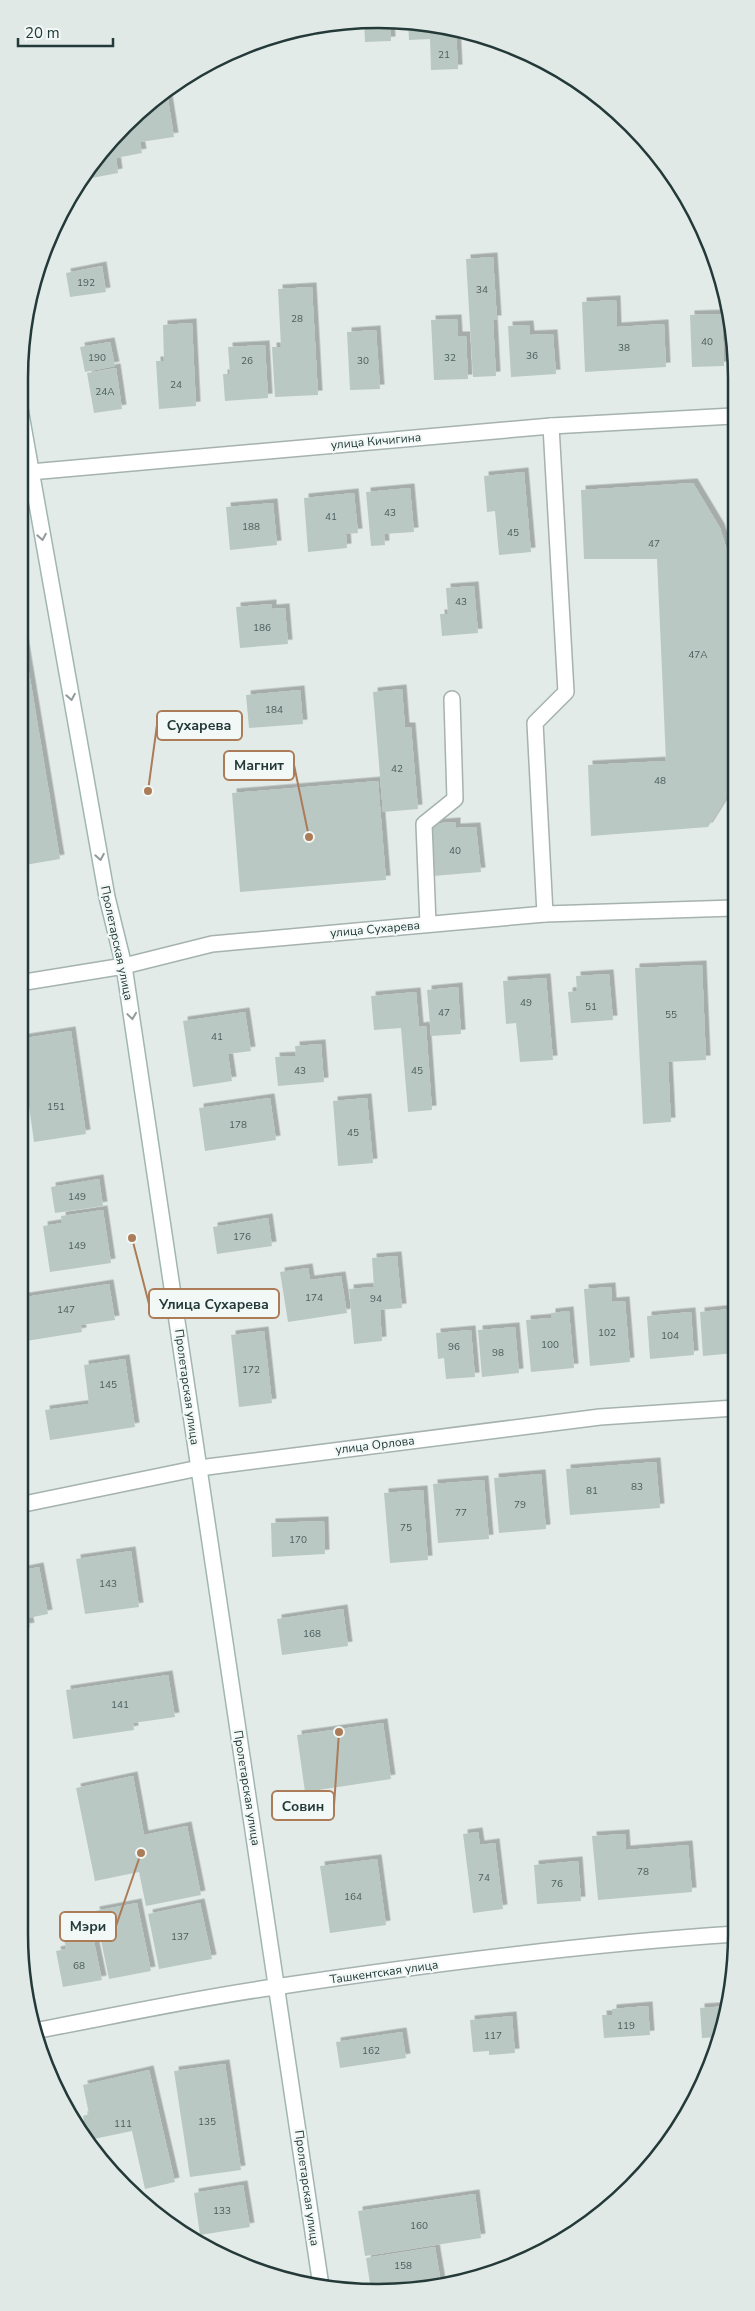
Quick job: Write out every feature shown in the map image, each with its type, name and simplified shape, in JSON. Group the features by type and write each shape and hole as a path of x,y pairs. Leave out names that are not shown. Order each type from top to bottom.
{"street":[{"name":"улица Кичигина","path":"28,472 551,426 728,416"},
{"path":"545,914 534,723 566,692 551,426"},
{"name":"Пролетарская улица","path":"28,492 107,897 124,966 320,2279"},
{"path":"428,924 424,824 455,799 452,699"},
{"name":"улица Сухарева","path":"28,982 124,966 212,944 545,914 728,908"},
{"name":"улица Орлова","path":"28,1503 199,1468 600,1417 728,1408"},
{"name":"Ташкентская улица","path":"41,2030 277,1986 518,1954 655,1939 728,1934"}],"building":[{"path":"364,28 390,28 391,41 365,42"},
{"path":"408,29 456,36 458,69 431,70 430,39 409,40"},
{"path":"165,99 168,99 174,137 140,142 142,153 116,158 118,173 89,178 130,130"},
{"path":"493,257 497,320 493,320 496,376 473,377 466,259"},
{"path":"102,266 106,292 70,297 66,273"},
{"path":"312,287 318,395 275,397 272,347 281,347 278,289"},
{"path":"616,300 617,327 664,324 666,367 585,372 582,302"},
{"path":"722,314 724,366 692,367 690,315"},
{"path":"457,319 458,336 466,336 468,379 434,380 431,320"},
{"path":"192,323 196,406 159,409 156,361 164,361 163,325"},
{"path":"529,325 530,335 553,334 556,374 511,377 508,326"},
{"path":"376,330 380,389 350,390 347,332"},
{"path":"110,342 115,366 85,372 80,347"},
{"path":"265,345 268,398 225,401 223,374 230,374 228,347"},
{"path":"116,368 122,409 94,413 87,373"},
{"path":"524,472 531,552 499,555 495,511 487,512 484,476"},
{"path":"693,483 720,528 728,553 728,795 708,827 591,836 588,765 666,761 657,559 584,559 581,490"},
{"path":"410,488 414,532 384,534 385,545 371,546 366,492"},
{"path":"354,493 358,533 346,534 347,548 308,552 304,498"},
{"path":"273,503 277,545 230,550 226,507"},
{"path":"474,586 478,633 442,636 440,614 448,614 446,588"},
{"path":"272,604 272,609 285,608 288,644 240,648 236,607"},
{"path":"28,666 60,859 28,864"},
{"path":"402,689 405,727 411,727 418,809 383,812 373,692"},
{"path":"300,690 303,724 249,728 246,695"},
{"path":"378,781 386,880 240,892 232,793"},
{"path":"456,822 456,828 476,827 481,872 433,876 428,824"},
{"path":"702,965 706,1060 668,1062 671,1122 643,1124 635,968"},
{"path":"609,974 613,1020 571,1023 568,992 577,991 576,976"},
{"path":"546,978 553,1060 520,1062 516,1023 506,1024 503,981"},
{"path":"458,987 461,1034 431,1036 427,990"},
{"path":"416,992 419,1027 426,1026 432,1110 408,1112 401,1028 374,1030 371,996"},
{"path":"245,1012 251,1051 228,1054 232,1081 193,1087 183,1021"},
{"path":"71,1031 86,1134 34,1142 28,1099 28,1038"},
{"path":"321,1044 324,1082 278,1086 275,1057 296,1056 295,1046"},
{"path":"270,1098 276,1140 205,1151 199,1108"},
{"path":"367,1098 373,1163 338,1166 333,1101"},
{"path":"99,1179 103,1206 55,1213 51,1187"},
{"path":"103,1210 111,1263 50,1272 43,1226 62,1223 61,1216"},
{"path":"268,1218 272,1246 217,1254 213,1227"},
{"path":"397,1256 402,1308 380,1310 382,1341 354,1344 349,1289 374,1287 372,1258"},
{"path":"308,1268 310,1280 341,1276 347,1313 288,1322 280,1272"},
{"path":"109,1284 115,1320 81,1325 82,1332 28,1341 28,1297"},
{"path":"611,1287 612,1302 625,1301 630,1362 590,1366 584,1289"},
{"path":"728,1309 728,1354 703,1356 700,1312"},
{"path":"569,1311 574,1368 531,1372 526,1320 551,1318 551,1313"},
{"path":"691,1312 694,1355 650,1359 647,1316"},
{"path":"515,1327 519,1373 482,1377 478,1330"},
{"path":"471,1330 475,1377 446,1379 444,1358 438,1359 436,1333"},
{"path":"264,1331 272,1403 239,1407 231,1335"},
{"path":"125,1359 135,1427 50,1440 45,1410 89,1404 84,1365"},
{"path":"656,1462 660,1508 570,1515 566,1469"},
{"path":"541,1474 546,1529 499,1533 494,1478"},
{"path":"484,1480 489,1539 438,1543 433,1484"},
{"path":"423,1490 428,1560 390,1563 384,1493"},
{"path":"324,1521 325,1554 272,1557 271,1523"},
{"path":"131,1551 139,1607 85,1614 76,1559"},
{"path":"39,1567 48,1614 28,1618 28,1569"},
{"path":"343,1609 348,1646 282,1655 277,1619"},
{"path":"168,1675 175,1717 133,1723 134,1730 73,1739 66,1690"},
{"path":"383,1723 391,1779 305,1792 297,1735"},
{"path":"133,1776 144,1835 187,1826 201,1895 146,1906 139,1872 95,1881 76,1788"},
{"path":"478,1832 480,1845 495,1843 503,1909 473,1913 463,1834"},
{"path":"625,1834 626,1850 688,1845 692,1892 598,1900 592,1836"},
{"path":"377,1859 386,1925 330,1933 320,1866"},
{"path":"578,1861 581,1901 537,1904 534,1865"},
{"path":"137,1903 151,1971 109,1979 95,1911"},
{"path":"200,1903 212,1959 159,1969 148,1914"},
{"path":"92,1932 102,1980 63,1987 56,1951 66,1949 64,1937"},
{"path":"648,2006 650,2035 604,2038 602,2015 612,2015 612,2009"},
{"path":"720,2007 712,2037 702,2038 700,2008"},
{"path":"512,2016 515,2053 489,2055 489,2051 473,2052 470,2020"},
{"path":"402,2032 406,2058 340,2068 336,2042"},
{"path":"225,2064 241,2170 190,2177 174,2071"},
{"path":"149,2070 175,2182 145,2189 132,2131 94,2139 85,2126 83,2116 89,2114 83,2085"},
{"path":"243,2185 250,2227 200,2235 194,2193"},
{"path":"475,2194 481,2238 365,2256 358,2211"},
{"path":"435,2247 440,2278 400,2283 370,2284 366,2258"}],"place":[{"name":"Сухарева","path":"148,791"},
{"name":"Магнит","path":"309,837"},
{"name":"Улица Сухарева","path":"132,1238"},
{"name":"Совин","path":"339,1732"},
{"name":"Мэри","path":"141,1853"}]}
